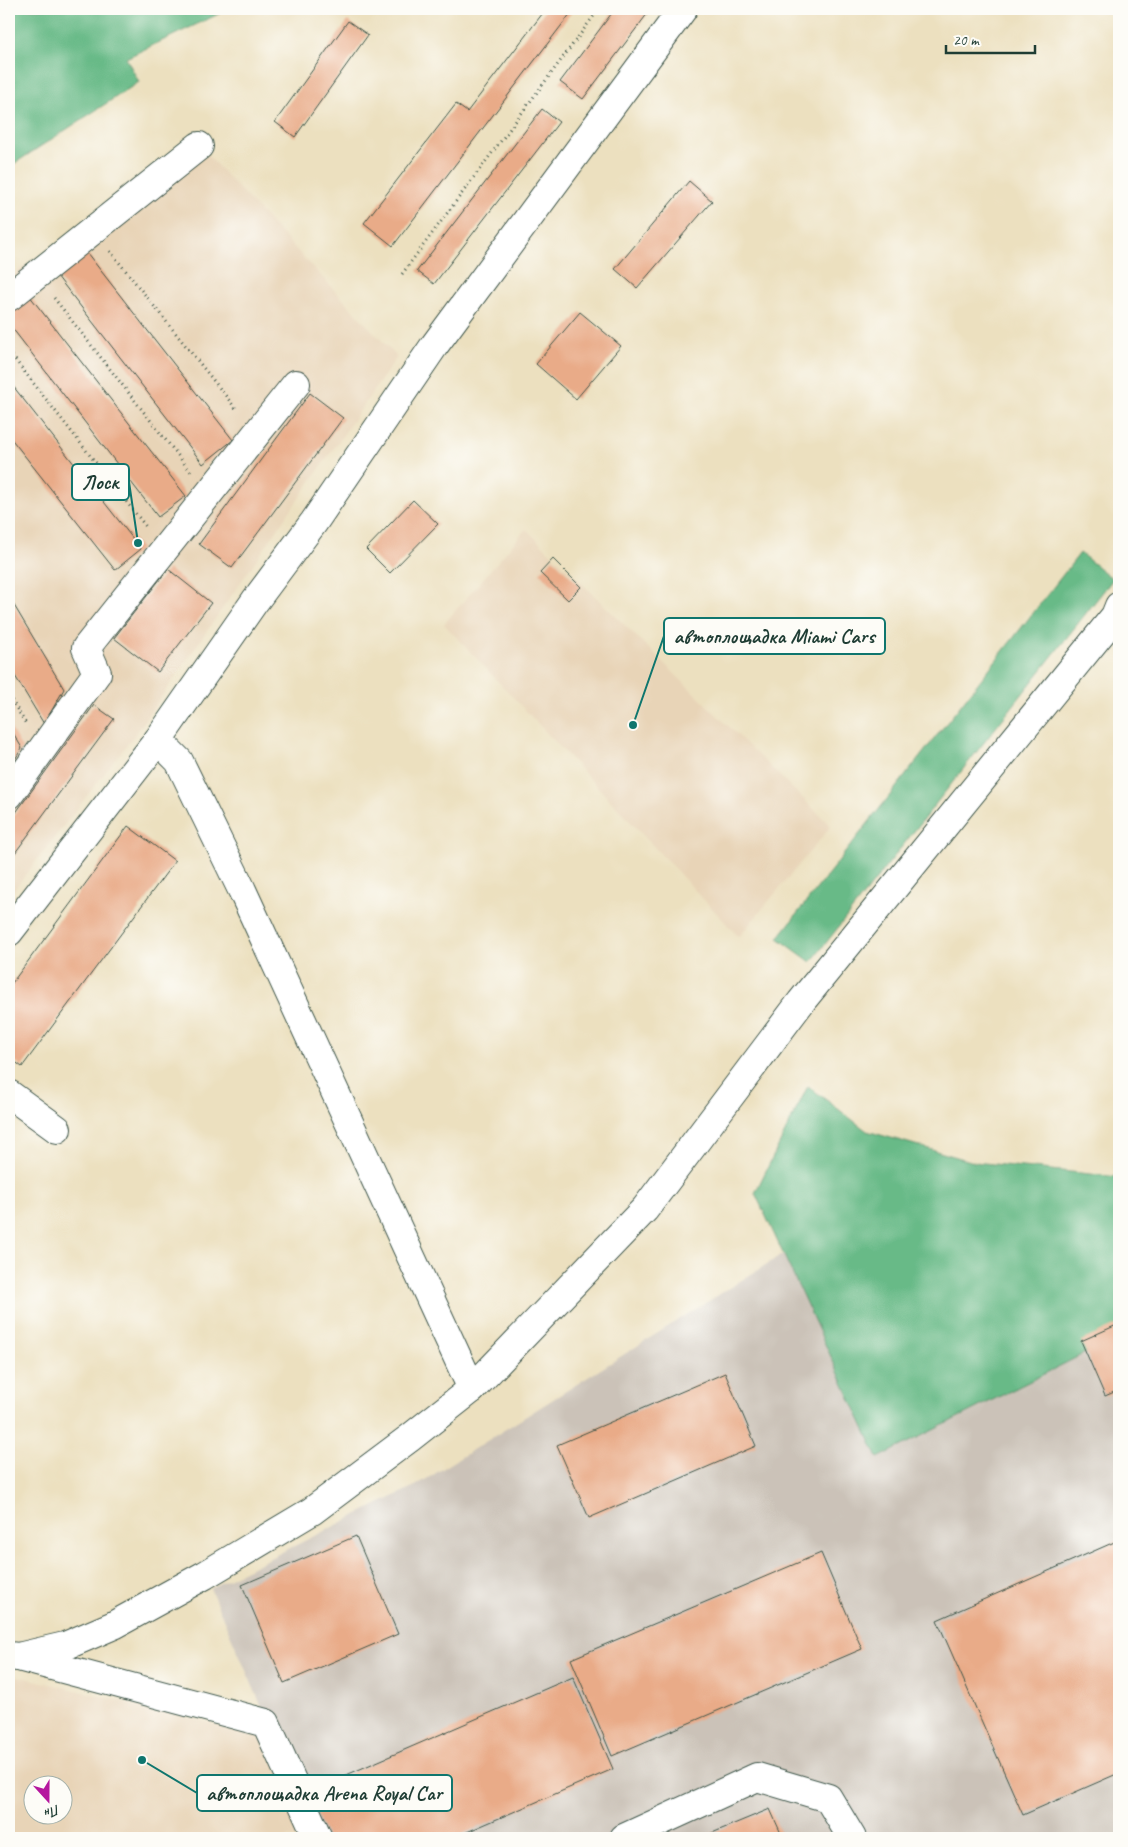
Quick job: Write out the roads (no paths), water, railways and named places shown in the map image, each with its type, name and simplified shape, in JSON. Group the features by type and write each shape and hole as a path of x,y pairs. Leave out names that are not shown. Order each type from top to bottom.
{"street":[{"path":"9,932 158,740 255,600 314,522 434,346 683,9"},
{"path":"9,297 200,146"},
{"path":"9,795 97,673 86,648 296,384"},
{"path":"13,1657 66,1646 114,1625 205,1575 312,1511 472,1389 645,1209 801,1002 1115,616 1119,606"},
{"path":"158,740 178,761 242,890 472,1389"},
{"path":"9,1094 57,1129"},
{"path":"13,1657 266,1723 318,1838"},
{"path":"624,1838 757,1777 828,1798 852,1838"}],"place":[{"name":"Лоск","path":"138,543"},
{"name":"автоплощадка Miami Cars","path":"633,725"},
{"name":"автоплощадка Arena Royal Car","path":"142,1760"}]}
